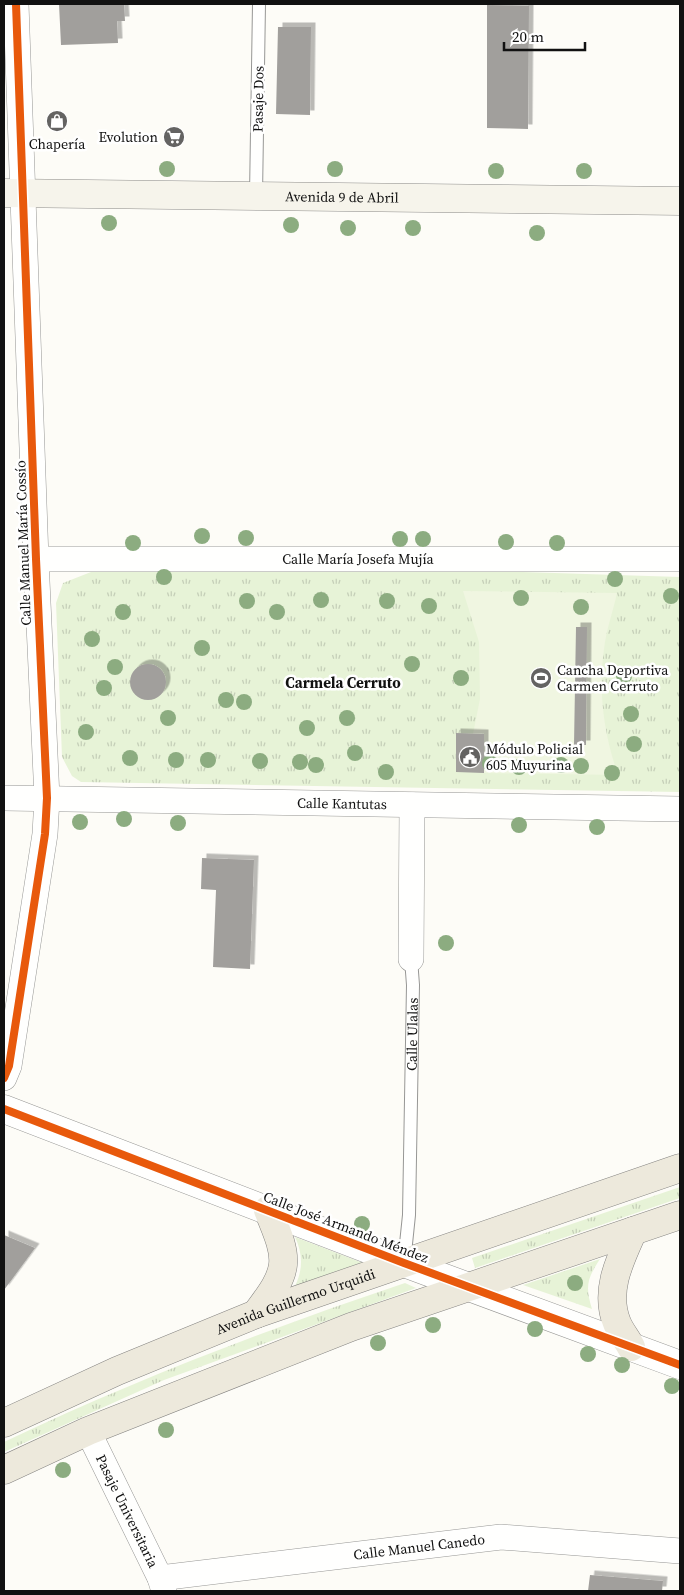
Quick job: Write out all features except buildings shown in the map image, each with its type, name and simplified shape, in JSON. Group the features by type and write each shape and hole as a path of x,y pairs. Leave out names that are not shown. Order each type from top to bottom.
{"main road":[{"name":"Avenida 9 de Abril","path":"13,193 680,201"},
{"name":"Avenida Guillermo Urquidi","path":"4,1423 117,1371 256,1314 680,1168"},
{"path":"256,1314 277,1286 284,1266 282,1243 268,1210"},
{"path":"4,1470 88,1431 351,1327 680,1215"},
{"path":"631,1347 617,1322 612,1296 615,1274 633,1231"}],"street":[{"name":"Calle Manuel María Cossío","path":"4,1078 9,1066 45,834 47,798 36,559 13,193 16,4"},
{"name":"Calle María Josefa Mujía","path":"36,559 680,559"},
{"name":"Calle Kantutas","path":"4,798 680,809"},
{"name":"Calle Ulalas","path":"411,959 412,805"},
{"name":"Calle José Armando Méndez","path":"4,1109 404,1263 680,1365"},
{"name":"Pasaje Universitaria","path":"88,1431 162,1585"},
{"name":"Calle Manuel Canedo","path":"162,1585 501,1537 680,1551"}],"lane":[{"name":"Pasaje Dos","path":"256,195 259,4"},
{"name":"Calle Ulalas","path":"404,1263 409,1215 414,985 411,959"}],"green space":[{"path":"91,572 523,572 680,577 680,792 81,782 72,776 62,757 56,603 63,583"},
{"name":"Cancha Deportiva Carmen Cerruto","path":"463,591 617,593 605,642 602,665 602,697 609,744 618,775 484,773 484,735 473,734 480,699 479,642"},
{"path":"680,1187 680,1198 475,1268 472,1258"},
{"path":"295,1237 363,1263 295,1286 300,1274 301,1262 300,1250"},
{"path":"600,1259 588,1283 588,1294 592,1309 523,1285"},
{"path":"405,1283 416,1288 164,1380 4,1452 4,1442 102,1397 252,1337"}],"cycle path":[{"path":"4,1078 9,1066 45,834 47,798 36,559 16,4"},
{"path":"4,1109 404,1263 680,1365"}],"place":[{"name":"Chapería","path":"57,121"},
{"name":"Evolution","path":"174,137"},
{"name":"Cancha Deportiva Carmen Cerruto","path":"541,678"},
{"name":"Módulo Policial 605 Muyurina","path":"470,757"}],"district":[{"name":"Carmela Cerruto","path":"343,683"}]}
